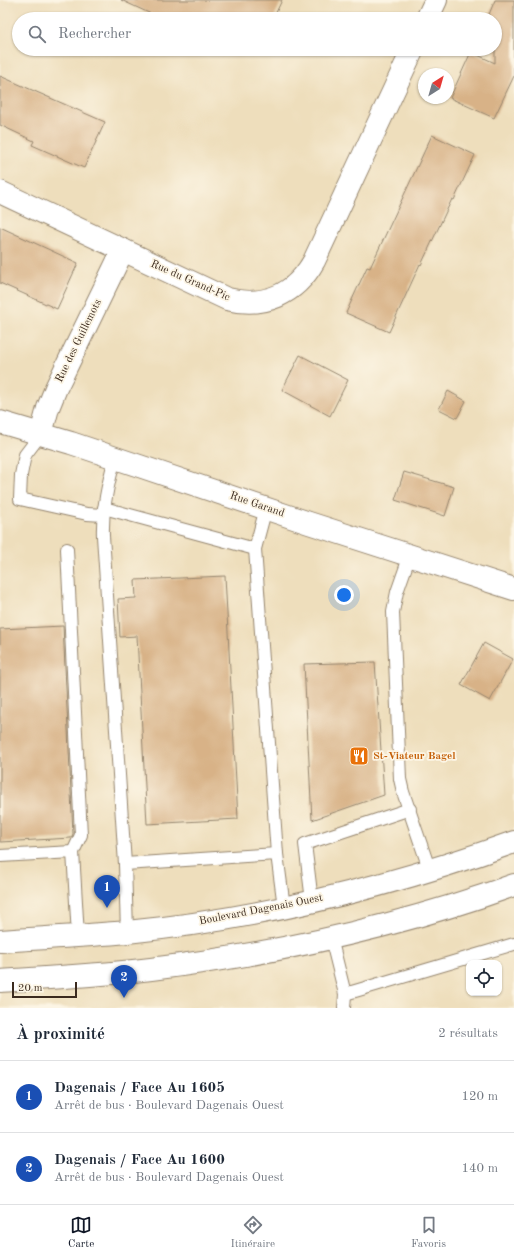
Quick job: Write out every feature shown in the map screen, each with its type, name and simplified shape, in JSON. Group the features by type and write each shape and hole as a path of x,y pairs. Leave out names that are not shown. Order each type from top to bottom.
{"street":[{"path":"430,12 436,0"},
{"name":"Rue du Grand-Pic","path":"0,192 218,295 236,301 264,301 290,290 304,277 314,261 410,56"},
{"name":"Rue des Guillemots","path":"41,434 48,408 56,388 123,250"},
{"name":"Rue Garand","path":"0,422 115,458 514,589"},
{"name":"Boulevard Dagenais Ouest","path":"0,941 127,932 210,921 284,907 430,871 514,842"},
{"path":"0,981 81,976 151,969 231,957 330,938 397,922 514,886"}],"lane":[{"path":"41,434 25,455 21,475 20,499 87,514 103,512 255,549"},
{"path":"115,458 103,512 103,536 125,864 127,932"},
{"path":"266,508 255,549 277,854 284,907"},
{"path":"67,549 81,835 73,852 78,936"},
{"path":"410,555 397,592 393,612 399,764 403,792 430,871"},
{"path":"312,901 305,844 410,810"},
{"path":"0,856 73,852"},
{"path":"125,864 277,854"},
{"path":"330,938 345,994 344,1008"},
{"path":"345,994 514,944"}],"building":[{"path":"121,0 282,0 276,12 147,12"},
{"path":"495,0 514,0 514,76 494,118 454,100 454,89 469,56 480,56 495,63 495,56 502,56 502,12 490,12"},
{"path":"0,76 105,122 84,168 32,145 34,141 0,125"},
{"path":"432,135 475,155 454,200 452,199 421,265 420,264 389,332 346,313 367,267 370,268"},
{"path":"0,227 78,263 57,309 0,283"},
{"path":"300,355 348,380 330,416 282,390"},
{"path":"448,391 466,401 457,418 439,409"},
{"path":"404,472 454,487 445,516 395,500"},
{"path":"225,576 238,819 147,824 137,636 120,637 118,599 136,598 135,580"},
{"path":"63,626 73,834 71,838 0,842 0,629"},
{"path":"484,643 513,659 490,701 461,685"},
{"path":"375,662 384,795 312,820 304,664"}],"place":[{"name":"St-Viateur Bagel","path":"359,756"},
{"name":"Dagenais / Face Au 1605","path":"107,908"},
{"name":"Dagenais / Face Au 1600","path":"124,998"}]}
